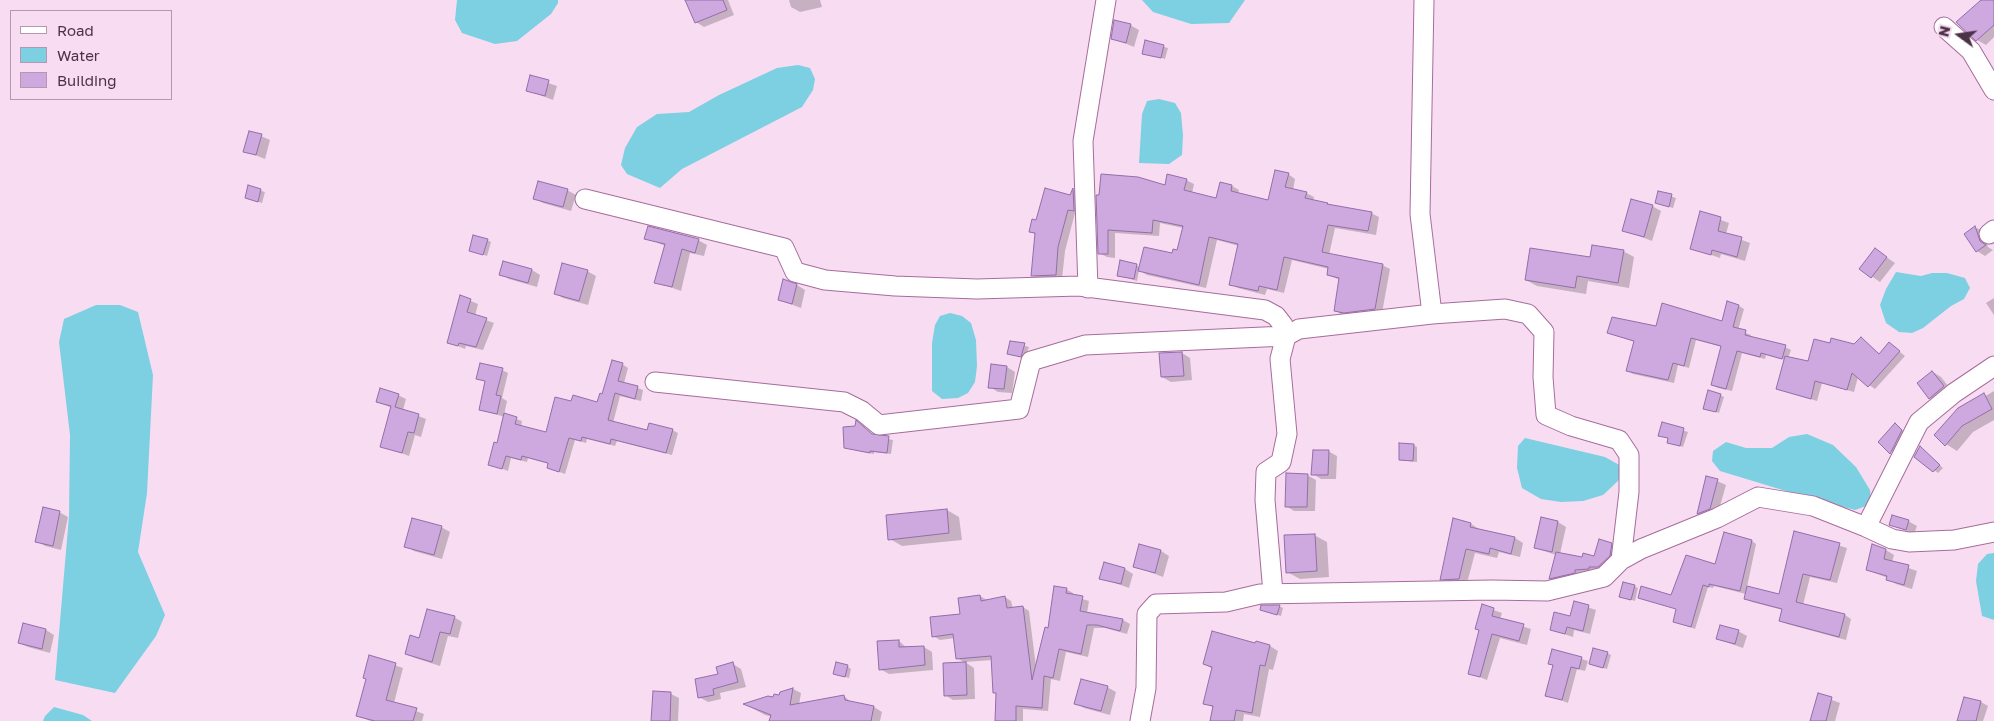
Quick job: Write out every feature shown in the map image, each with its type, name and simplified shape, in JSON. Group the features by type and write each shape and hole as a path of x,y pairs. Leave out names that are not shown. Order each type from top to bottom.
{"street":[{"path":"1088,288 1083,141 1106,0"},
{"path":"1424,0 1420,214 1432,314"},
{"path":"1944,27 1971,51 1994,90"},
{"path":"585,199 784,248 795,272 825,280 895,286 977,289 1088,288 1265,310 1276,316 1283,325 1286,336 1280,359 1287,434 1281,462 1266,472 1265,500 1273,593"},
{"path":"655,382 844,402 862,411 879,425 1019,409 1031,361 1085,345 1286,336 1299,329 1432,314 1504,309 1528,314 1544,332 1542,377 1546,415 1570,426 1619,440 1629,455 1629,492 1621,560"},
{"path":"1866,528 1919,422 1954,393 1994,366"},
{"path":"1140,721 1146,688 1147,614 1156,604 1226,602 1273,593 1547,591 1604,577 1621,560 1641,549 1717,518 1758,497 1813,506 1892,539 1909,542 1954,540 1994,532"}],"water":[{"path":"457,0 558,0 558,3 551,14 517,41 495,44 462,33 455,20"},
{"path":"1142,0 1245,0 1229,23 1191,24 1153,12"},
{"path":"798,65 810,68 815,79 813,90 802,107 682,169 660,188 627,174 621,165 625,148 637,127 657,114 689,112 719,95 777,68"},
{"path":"1159,99 1175,103 1181,113 1182,155 1169,164 1139,163 1142,114 1147,101"},
{"path":"1896,272 1921,276 1932,273 1947,273 1965,278 1970,288 1964,299 1951,306 1923,328 1912,333 1899,332 1886,323 1880,305 1886,289"},
{"path":"96,305 120,305 138,312 153,375 147,493 138,552 165,615 156,636 115,693 55,680 69,516 70,435 59,342 64,319"},
{"path":"950,313 962,316 971,323 976,340 977,366 975,382 968,393 958,398 942,399 932,391 932,343 935,325 940,316"},
{"path":"1807,434 1833,445 1856,467 1870,490 1871,499 1866,506 1855,510 1809,498 1720,471 1712,461 1713,451 1726,442 1746,448 1772,448 1789,437"},
{"path":"1525,438 1605,457 1623,467 1618,481 1603,495 1583,501 1561,502 1541,499 1522,488 1517,468 1518,446"},
{"path":"1994,553 1994,620 1982,616 1976,581 1978,564 1987,554"},
{"path":"54,707 83,715 92,721 43,721 45,716"}],"building":[{"path":"685,0 723,0 727,10 695,23"},
{"path":"1981,0 1994,0 1994,25 1976,41 1956,22"},
{"path":"1114,20 1131,24 1126,43 1111,39"},
{"path":"1145,40 1164,45 1161,58 1142,54"},
{"path":"530,75 549,80 545,96 526,91"},
{"path":"249,131 262,134 256,155 243,152"},
{"path":"1275,170 1289,173 1285,187 1307,192 1305,198 1372,212 1368,231 1328,225 1322,252 1383,264 1375,309 1344,313 1334,311 1339,278 1327,275 1328,267 1284,257 1277,290 1259,286 1258,291 1229,285 1238,244 1209,237 1199,285 1138,271 1144,247 1172,253 1173,249 1177,250 1183,226 1153,220 1152,233 1108,230 1108,254 1098,254 1096,195 1099,195 1101,174 1138,177 1165,185 1167,174 1187,179 1184,190 1216,198 1220,182 1232,185 1231,191 1268,200"},
{"path":"538,181 568,189 563,207 533,199"},
{"path":"248,185 261,189 258,202 245,198"},
{"path":"1045,188 1070,195 1073,188 1074,211 1068,210 1058,247 1056,275 1031,276 1035,233 1029,232 1032,219 1036,220"},
{"path":"1658,191 1672,194 1669,207 1655,203"},
{"path":"1631,199 1653,205 1644,237 1622,231"},
{"path":"1700,211 1721,217 1718,231 1742,237 1737,257 1712,250 1711,255 1690,249"},
{"path":"648,226 699,239 695,253 682,249 672,287 654,283 665,244 644,239"},
{"path":"1975,226 1980,241 1986,245 1976,252 1964,234"},
{"path":"473,235 488,239 483,255 469,251"},
{"path":"1592,245 1624,250 1618,283 1577,276 1575,288 1525,280 1530,248 1590,257"},
{"path":"1875,248 1887,257 1871,278 1859,269"},
{"path":"1120,260 1137,264 1134,279 1117,276"},
{"path":"503,261 532,269 528,283 499,275"},
{"path":"562,263 588,270 579,301 554,294"},
{"path":"783,279 797,284 792,304 778,300"},
{"path":"460,295 471,299 467,312 487,318 476,347 459,343 458,346 447,343"},
{"path":"1727,301 1739,305 1733,327 1746,330 1745,335 1786,345 1782,359 1761,353 1760,357 1737,351 1726,389 1711,385 1721,346 1691,338 1684,366 1673,363 1668,380 1626,371 1634,341 1607,333 1612,317 1656,326 1662,303 1722,321"},
{"path":"1861,337 1879,354 1889,342 1900,351 1868,387 1852,373 1847,390 1815,381 1811,399 1776,389 1785,356 1808,361 1814,339 1830,343 1831,338 1854,344"},
{"path":"1010,341 1025,343 1021,357 1007,354"},
{"path":"1182,352 1184,376 1161,377 1159,353"},
{"path":"612,360 623,363 618,381 638,386 635,399 615,393 608,420 647,430 649,423 673,429 666,453 611,439 610,444 582,437 581,441 569,438 559,472 547,468 548,463 522,456 521,460 506,456 502,469 488,465 494,442 497,443 504,413 517,417 515,424 546,432 555,397 571,401 573,395 597,402 600,393 602,394"},
{"path":"480,363 503,368 496,395 501,396 497,414 479,410 485,381 476,379"},
{"path":"991,364 1007,366 1004,389 988,388"},
{"path":"1932,371 1944,386 1929,399 1917,383"},
{"path":"380,388 399,394 395,407 419,414 414,433 408,432 402,453 380,447 391,406 376,402"},
{"path":"1708,390 1721,394 1716,412 1703,409"},
{"path":"1984,393 1992,409 1962,426 1945,446 1934,435 1958,408"},
{"path":"856,420 872,434 889,436 887,453 870,451 870,453 844,448 843,427 855,426"},
{"path":"1662,422 1684,428 1680,446 1667,443 1668,438 1658,436"},
{"path":"1895,423 1902,430 1890,454 1878,442"},
{"path":"1399,443 1414,444 1413,461 1399,460"},
{"path":"1920,446 1940,465 1933,472 1914,457"},
{"path":"1313,450 1329,450 1328,475 1311,475"},
{"path":"1286,473 1308,474 1307,507 1285,507"},
{"path":"1706,476 1718,479 1710,509 1697,514"},
{"path":"43,507 60,511 53,546 35,542"},
{"path":"947,509 949,533 888,540 886,515"},
{"path":"1892,515 1909,520 1906,530 1889,525"},
{"path":"1541,517 1558,521 1552,552 1534,548"},
{"path":"412,518 442,526 434,555 404,547"},
{"path":"1453,518 1471,523 1470,527 1515,537 1511,554 1490,548 1489,554 1466,549 1459,579 1440,580"},
{"path":"1794,531 1840,543 1830,580 1803,574 1796,602 1845,614 1839,637 1779,621 1782,609 1744,599 1747,586 1779,594"},
{"path":"1724,532 1752,540 1740,591 1709,584 1709,587 1703,585 1691,627 1673,622 1676,609 1638,598 1641,586 1671,595 1686,555 1715,564"},
{"path":"1315,534 1317,571 1286,573 1284,535"},
{"path":"1599,539 1612,543 1610,556 1598,567 1575,570 1575,573 1549,579 1556,552 1582,557 1583,553 1594,556"},
{"path":"1139,544 1161,550 1155,573 1133,567"},
{"path":"1872,544 1886,549 1884,559 1909,565 1904,585 1886,580 1887,576 1866,570"},
{"path":"1104,562 1125,568 1121,584 1099,579"},
{"path":"1623,582 1635,585 1631,600 1619,597"},
{"path":"1054,586 1067,588 1066,593 1083,596 1080,611 1123,619 1120,631 1097,625 1087,625 1081,654 1059,649 1053,678 1044,676 1042,708 1016,706 1016,721 995,721 996,693 993,693 991,656 956,659 953,634 932,637 930,617 960,614 958,598 980,595 981,601 1005,596 1007,608 1023,606 1032,680 1045,627 1048,628"},
{"path":"1574,601 1589,605 1583,631 1567,627 1565,634 1550,630 1554,612 1570,616"},
{"path":"1482,604 1494,608 1492,616 1524,624 1519,641 1492,634 1480,677 1468,674 1479,630 1475,629"},
{"path":"1261,605 1280,605 1277,615 1260,610"},
{"path":"427,609 455,616 450,634 440,632 432,662 405,654 410,635 419,638"},
{"path":"23,623 46,629 42,649 18,643"},
{"path":"1720,625 1739,630 1735,644 1716,639"},
{"path":"1212,631 1255,643 1256,641 1270,645 1265,666 1260,665 1252,713 1236,710 1234,721 1210,721 1213,706 1203,704 1212,667 1203,664"},
{"path":"899,640 899,647 924,646 925,665 879,670 877,641"},
{"path":"1593,648 1608,652 1603,668 1589,664"},
{"path":"1552,649 1582,657 1579,669 1571,667 1562,700 1545,696 1553,665 1548,664"},
{"path":"369,655 396,663 386,700 417,708 413,721 375,721 356,716 366,679 363,678"},
{"path":"733,662 738,682 713,689 714,695 698,698 695,679 718,674 716,667"},
{"path":"836,662 848,665 845,677 833,674"},
{"path":"966,662 967,695 944,696 943,663"},
{"path":"1081,679 1108,686 1101,711 1074,704"},
{"path":"793,688 790,705 844,695 845,700 874,706 871,721 769,721 771,715 743,704 768,696 773,697 774,694 779,695 780,692"},
{"path":"653,691 671,692 670,721 651,721"},
{"path":"1818,693 1832,697 1826,721 1810,721"},
{"path":"1964,697 1981,701 1976,721 1957,721"}]}
